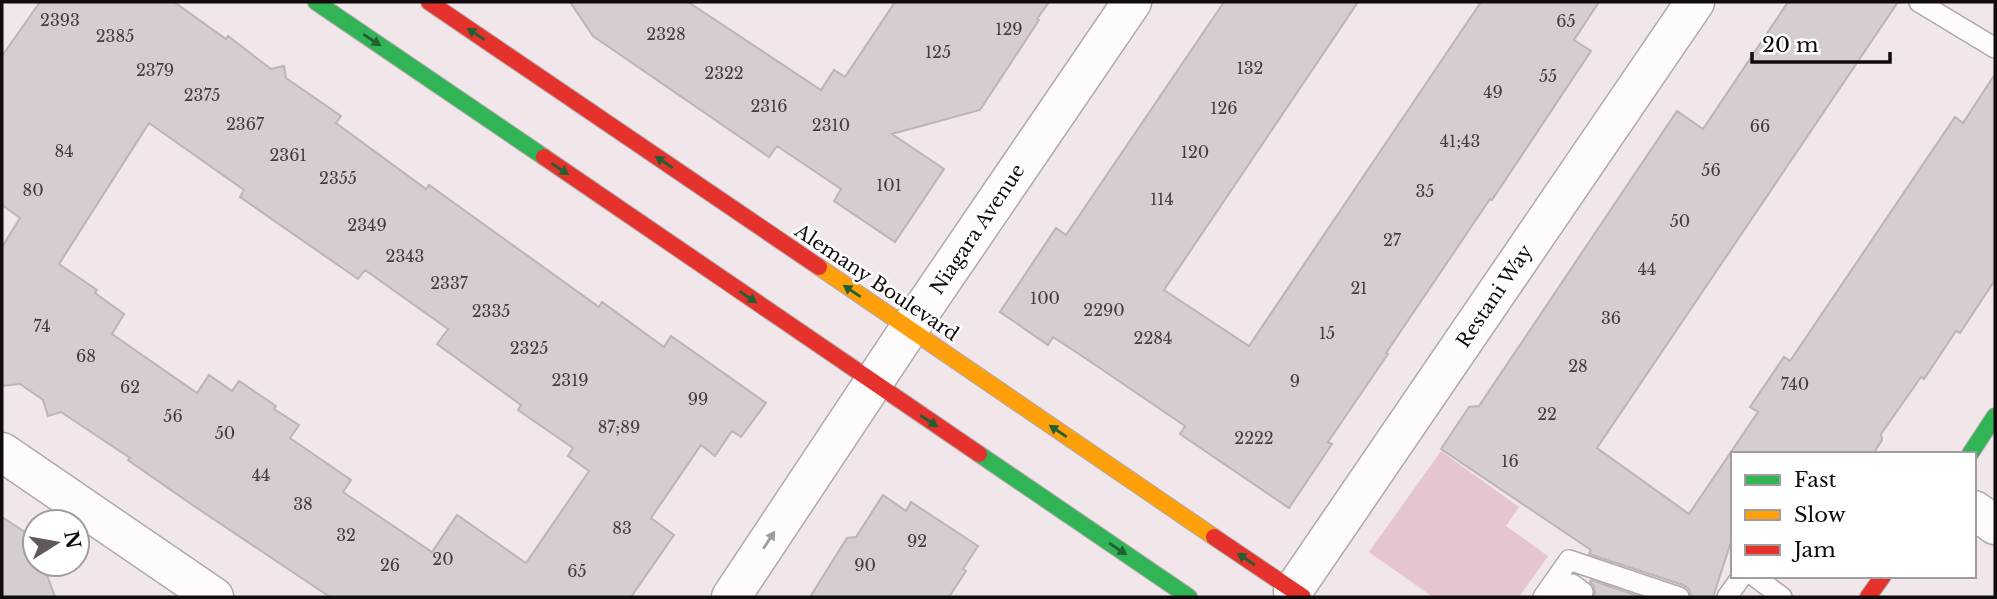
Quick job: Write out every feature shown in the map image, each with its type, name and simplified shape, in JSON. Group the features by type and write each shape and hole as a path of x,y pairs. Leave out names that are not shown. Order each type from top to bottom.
{"main road":[{"path":"316,2 1189,597"},
{"name":"Alemany Boulevard","path":"429,2 1298,594"},
{"path":"1970,452 1995,416"},
{"path":"1868,597 1882,578"}],"street":[{"name":"Niagara Avenue","path":"731,597 873,382 1132,2"},
{"name":"Restani Way","path":"1298,594 1695,2"},
{"path":"2,452 214,597"},
{"path":"1976,511 1995,525"}],"lane":[{"path":"1919,2 1995,48"},
{"path":"1543,597 1569,561 1679,597"},
{"path":"1727,597 1741,578"},
{"path":"1757,578 1782,597"},
{"path":"1562,597 1572,584 1583,592"}],"shaded area":[{"path":"1441,451 1519,507 1506,526 1548,556 1519,597 1433,597 1369,552"}],"building":[{"path":"40,2 174,2 226,39 228,36 271,69 284,66 286,78 341,116 336,123 426,189 429,185 599,307 602,302 664,347 671,336 766,403 741,437 732,431 715,456 701,445 651,518 674,535 631,597 330,597 191,504 128,460 130,458 61,412 48,416 43,400 20,384 2,386 2,247 20,218 2,205 2,56","holes":["149,123 244,190 240,197 358,279 365,270 448,329 437,344 521,405 518,410 573,448 568,456 589,471 526,563 457,515 432,552 343,492 351,480 290,438 299,425 274,409 276,406 239,381 232,391 209,375 197,393 112,334 124,314 95,293 97,290 59,264"]},
{"path":"570,2 688,2 821,90 834,70 845,77 895,2 1049,2 980,110 892,134 944,169 895,242 834,201 841,189 777,146 769,157 593,36"},
{"path":"1224,2 1358,2 1164,290 1249,346 1481,2 1599,2 1574,40 1591,51 1386,353 1388,354 1328,442 1332,444 1289,508 1180,434 1185,426 1085,358 1053,337 1048,345 1000,312 1056,228 1066,235"},
{"path":"1788,2 1898,2 1597,448 1689,514 1758,412 1750,407 1784,357 1790,361 1955,117 1963,123 1995,74 1995,280 1960,333 1956,331 1924,379 1921,377 1881,434 1882,440 1874,452 1731,452 1731,542 1713,597 1691,597 1689,589 1683,585 1589,554 1591,550 1441,449 1469,407 1479,406 1677,111 1703,129"},
{"path":"883,495 906,511 911,502 978,546 949,597 810,597 847,538 856,537"},
{"path":"2,517 21,529 21,578 48,578 55,597 2,597"},
{"path":"1591,580 1641,597 1594,597"}],"traffic: fast":[{"path":"316,2 544,157"},
{"path":"1971,452 1995,416"},
{"path":"979,454 1189,597"}],"traffic: slow":[{"path":"819,267 1214,537"}],"traffic: jam":[{"path":"429,2 819,267"},
{"path":"544,157 979,454"},
{"path":"1214,537 1303,597"},
{"path":"1868,597 1882,578"}]}
